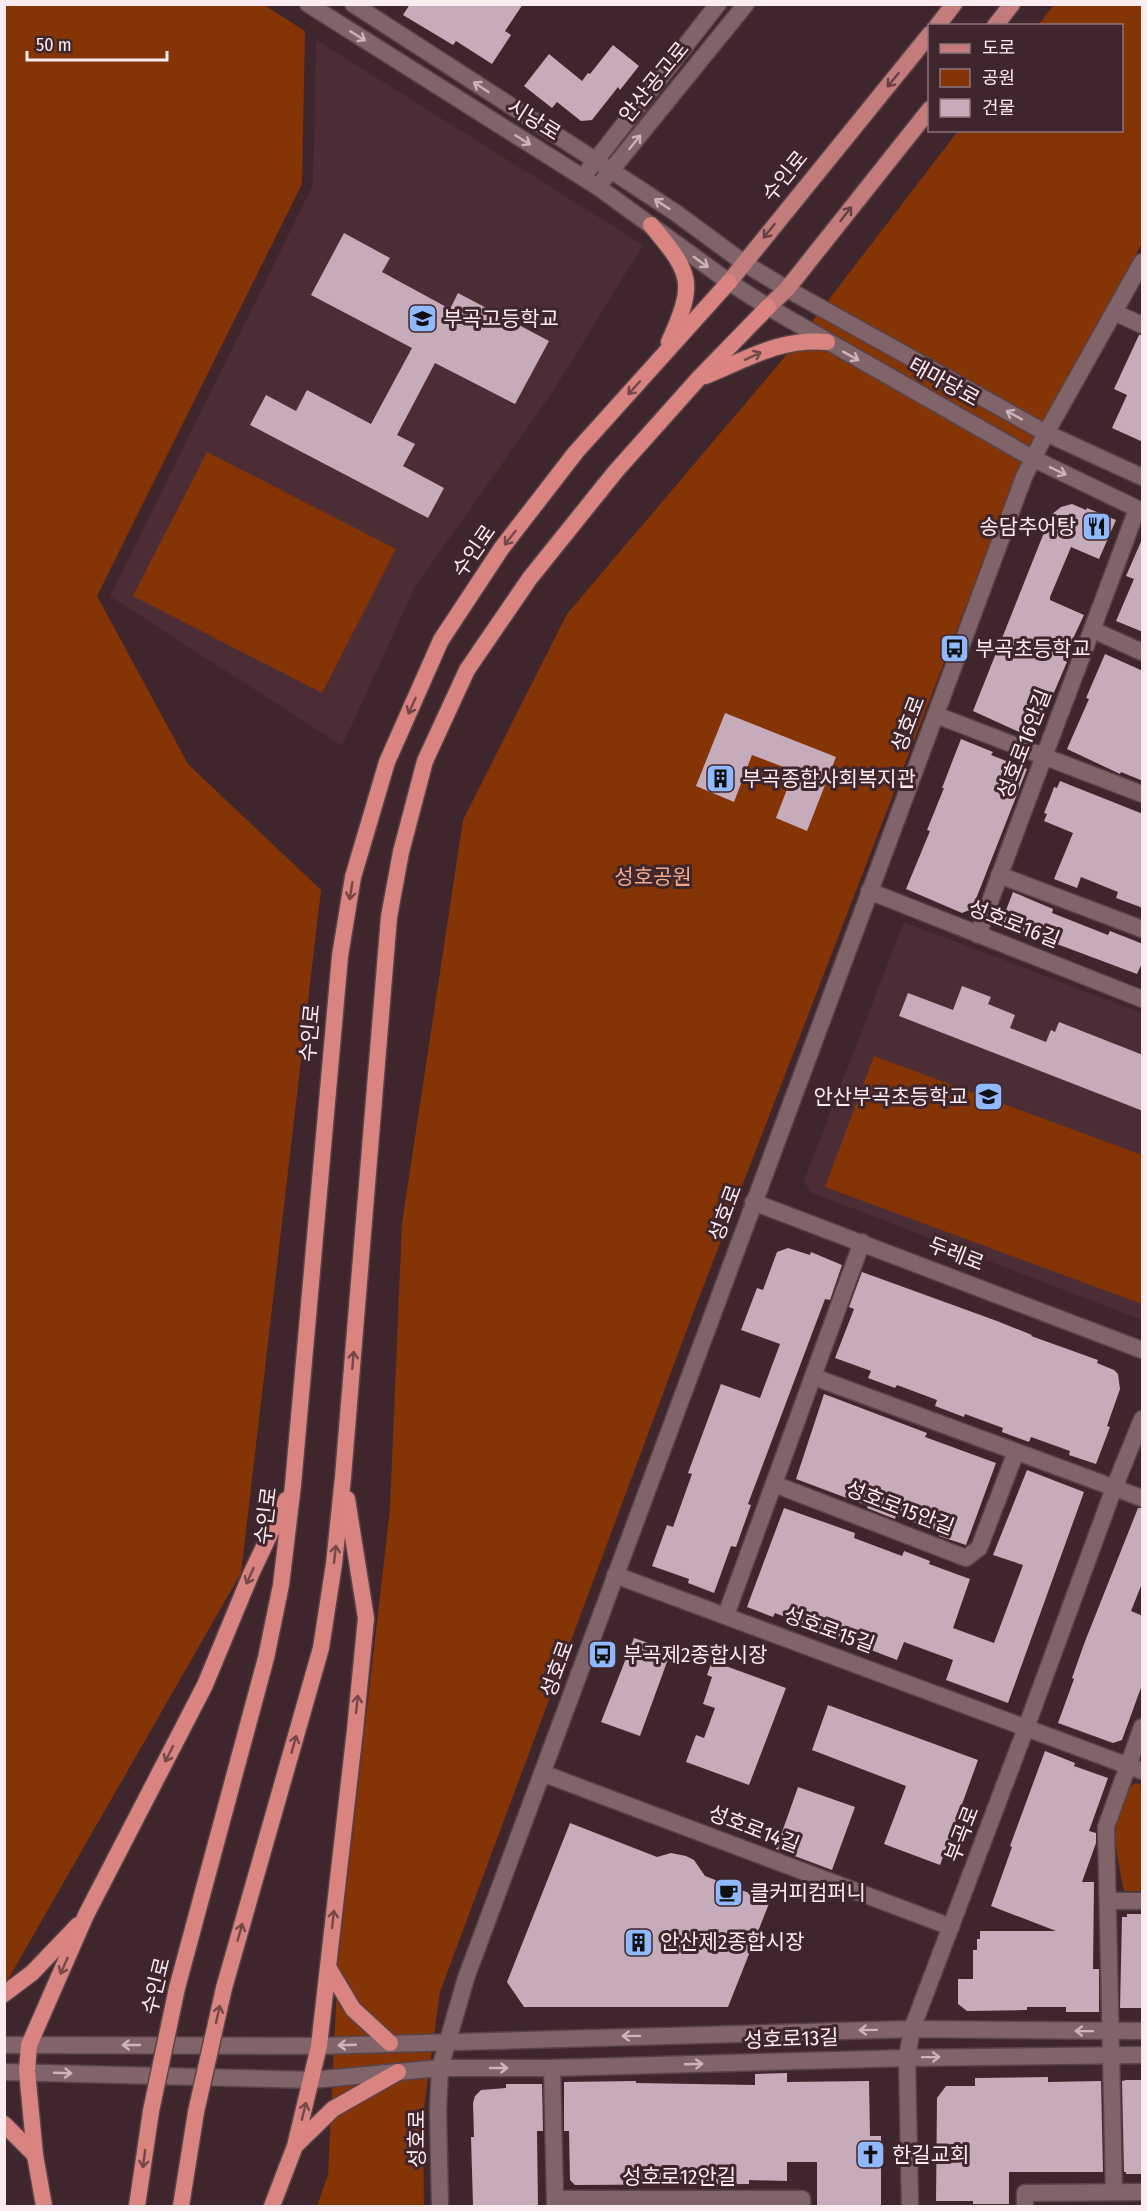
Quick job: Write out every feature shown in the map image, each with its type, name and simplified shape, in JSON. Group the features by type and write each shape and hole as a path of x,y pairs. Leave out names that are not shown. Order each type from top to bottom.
{"highway":[{"path":"651,225 678,259 686,281 685,304 662,357"},
{"name":"수인로","path":"137,2206 151,2111 177,1988 266,1658 281,1585 293,1485 340,956 353,877 387,762 441,640 501,549 576,452 729,282"},
{"path":"181,2206 196,2112 224,1988 321,1648 334,1564 343,1477 389,917 401,852 425,761 467,670 530,578 616,471 699,378 768,307"},
{"path":"699,378 776,346 808,341 827,342"},
{"path":"272,2206 295,2146 319,2046 366,1618 343,1477"},
{"path":"44,2206 35,2155 27,2072 29,2045 86,1915 205,1685 250,1574 293,1485"},
{"path":"4,1994 32,1973 86,1915"},
{"path":"328,1967 353,2009 390,2043"},
{"path":"295,2146 333,2109 398,2072"},
{"path":"4,2124 35,2155"}],"main road":[{"path":"939,24 954,4"},
{"path":"997,24 1012,4"},
{"name":"수인로","path":"729,282 928,36"},
{"path":"768,307 787,289 928,112"}],"street":[{"name":"시낭로","path":"308,4 598,187 729,282"},
{"name":"시낭로","path":"353,4 676,213 744,263"},
{"name":"안산공고로","path":"582,177 718,4"},
{"name":"안산공고로","path":"598,187 746,4"},
{"name":"성호로","path":"440,2206 438,2110 440,2068 466,1978 1024,477 1032,458 1143,262"},
{"name":"태마당로","path":"744,263 1046,433 1143,477"},
{"name":"태마당로","path":"729,282 827,342 1032,458 1140,510"},
{"path":"1114,312 1143,325"},
{"name":"성호로16안길","path":"978,935 1043,756 1140,510"},
{"path":"1093,630 1143,652"},
{"path":"936,715 1143,794"},
{"path":"999,875 1143,929"},
{"name":"성호로16길","path":"869,891 1143,999"},
{"name":"두레로","path":"753,1202 1143,1350"},
{"path":"726,1616 862,1242"},
{"path":"814,1377 1143,1498"},
{"name":"부곡로","path":"910,2206 907,2058 912,2029 1114,1488 1143,1419"},
{"name":"성호로15안길","path":"774,1484 966,1558 979,1548 1016,1452"},
{"name":"성호로15길","path":"615,1575 1135,1769"},
{"path":"1114,2192 1106,1827 1135,1769 1143,1727"},
{"name":"성호로14길","path":"542,1773 951,1927"},
{"path":"1109,1901 1143,1901"},
{"name":"성호로13길","path":"4,2045 319,2046 912,2029 1143,2031"},
{"name":"성호로13길","path":"4,2072 312,2080 440,2068 552,2068 907,2058 1143,2055"},
{"path":"552,2068 555,2203"},
{"path":"1025,2206 1025,2193 1143,2192"},
{"name":"성호로12안길","path":"555,2203 802,2199 802,2206"}],"shaded area":[{"name":"부곡고등학교","path":"316,40 643,245 552,393 415,587 342,746 110,596 313,185"},
{"name":"안산부곡초등학교","path":"904,922 1142,1013 1142,1320 810,1192 804,1180"}],"green space":[{"path":"5,5 264,5 305,31 302,184 97,596 188,764 321,890 241,1573 6,1983"},
{"name":"성호공원","path":"1054,5 1142,5 1142,243 1016,476 692,1316 440,1992 423,2115 424,2206 317,2206 328,2175 338,1962 390,1509 402,1223 463,820 567,614 784,358 957,132 1123,132 1123,24 1039,24"},
{"path":"207,452 396,549 322,693 133,596"},
{"path":"874,1056 1142,1155 1142,1304 825,1187"},
{"path":"1136,1783 1142,1785 1142,1891 1124,1891 1115,1832 1116,1816 1119,1802 1126,1791"}],"building":[{"path":"410,4 523,4 505,31 511,35 492,64 456,41 453,45 403,15"},
{"path":"613,45 639,66 620,90 618,87 592,120 581,121 557,102 552,108 524,86 549,54 582,81"},
{"path":"344,233 390,258 382,272 450,309 458,293 549,341 515,404 435,363 397,435 415,444 403,466 444,488 428,518 250,425 266,395 296,411 307,390 371,424 412,348 311,295"},
{"path":"1139,335 1143,335 1143,442 1112,428 1127,395 1114,389"},
{"path":"1072,504 1116,520 1099,559 1071,547 1050,597 1050,600 1084,615 1063,660 1067,662 1052,697 1049,696 1033,732 1026,735 973,711 1051,515 1061,507"},
{"path":"1143,537 1143,632 1116,621 1134,579 1126,576"},
{"path":"1105,654 1143,671 1143,781 1121,772 1120,774 1067,749 1089,699 1086,698"},
{"name":"부곡종합사회복지관","path":"725,713 836,757 807,831 776,818 794,771 752,755 734,802 696,786"},
{"path":"961,739 993,752 991,755 1027,769 972,909 962,913 906,889 930,831 927,830"},
{"path":"1060,781 1143,814 1143,908 1116,898 1118,892 1081,877 1077,888 1054,879 1073,833 1044,821 1047,814 1044,813 1054,787 1057,788"},
{"path":"1013,892 1053,909 1052,913 1108,935 1110,931 1143,944 1143,961 1137,974 1001,923"},
{"path":"962,986 991,997 988,1004 1015,1015 1010,1028 1046,1042 1051,1030 1055,1032 1059,1022 1143,1055 1143,1111 899,1016 908,993 953,1010"},
{"path":"788,1248 810,1255 811,1252 842,1265 830,1300 825,1299 748,1504 751,1505 736,1547 731,1546 714,1593 688,1583 689,1579 652,1566 667,1525 673,1527 692,1474 688,1473 721,1384 760,1398 780,1344 741,1330 757,1288 763,1290 777,1252"},
{"path":"862,1272 1098,1360 1097,1363 1114,1370 1118,1374 1120,1389 1107,1426 1110,1427 1096,1464 1069,1455 1070,1451 1031,1437 1029,1442 1002,1432 1003,1428 935,1406 937,1400 897,1385 895,1388 868,1378 871,1371 835,1358 854,1309 849,1307"},
{"path":"824,1394 927,1433 925,1437 996,1463 966,1545 939,1536 941,1532 896,1516 895,1519 867,1508 868,1506 796,1479"},
{"path":"1027,1470 1084,1492 1008,1703 946,1680 953,1660 904,1642 897,1660 775,1613 773,1617 747,1607 784,1508 855,1533 854,1538 902,1556 904,1551 930,1561 929,1564 970,1579 953,1628 994,1643 1023,1565 993,1555"},
{"path":"1138,1508 1143,1508 1143,1581 1131,1611 1143,1616 1143,1682 1122,1740 1113,1743 1058,1723 1084,1644"},
{"path":"634,1638 671,1651 640,1736 601,1722"},
{"path":"712,1661 786,1688 749,1785 686,1762 696,1735 704,1738 715,1708 703,1704 712,1677 707,1675"},
{"path":"828,1705 978,1760 940,1865 884,1844 906,1786 812,1750"},
{"path":"1045,1751 1075,1763 1074,1766 1108,1778 1089,1831 1096,1833 1096,1843 1082,1882 1094,1882 1093,1969 1099,1969 1099,2012 1066,2012 1066,2007 967,2011 958,2004 958,1979 973,1979 973,1950 977,1950 980,1931 1056,1931 991,1906"},
{"path":"798,1787 855,1807 832,1870 776,1849"},
{"name":"안산제2종합시장","path":"570,1823 657,1857 671,1853 686,1856 694,1860 705,1876 770,1901 728,2007 524,2007 507,1982"},
{"path":"1127,1914 1143,1914 1143,2008 1120,2008 1122,1917 1127,1917"},
{"path":"787,2073 787,2082 869,2081 870,2136 881,2136 881,2206 817,2206 817,2162 787,2162 787,2181 749,2180 749,2184 575,2185 570,2180 569,2131 564,2131 564,2082 636,2081 636,2083 755,2085 755,2074"},
{"path":"1048,2077 1048,2082 1101,2081 1103,2172 1009,2172 1009,2204 936,2201 937,2098 946,2086 975,2086 975,2078"},
{"path":"1143,2080 1143,2174 1124,2172 1122,2081"},
{"path":"506,2084 542,2084 543,2131 537,2131 538,2206 473,2206 471,2137 474,2137 473,2103 475,2096 481,2090 506,2088"}],"place":[{"name":"부곡고등학교","path":"422,319"},
{"name":"송담추어탕","path":"1097,527"},
{"name":"부곡초등학교","path":"954,649"},
{"name":"부곡종합사회복지관","path":"721,779"},
{"name":"안산부곡초등학교","path":"989,1097"},
{"name":"부곡제2종합시장","path":"602,1655"},
{"name":"클커피컴퍼니","path":"729,1893"},
{"name":"안산제2종합시장","path":"639,1942"},
{"name":"한길교회","path":"871,2155"}]}
